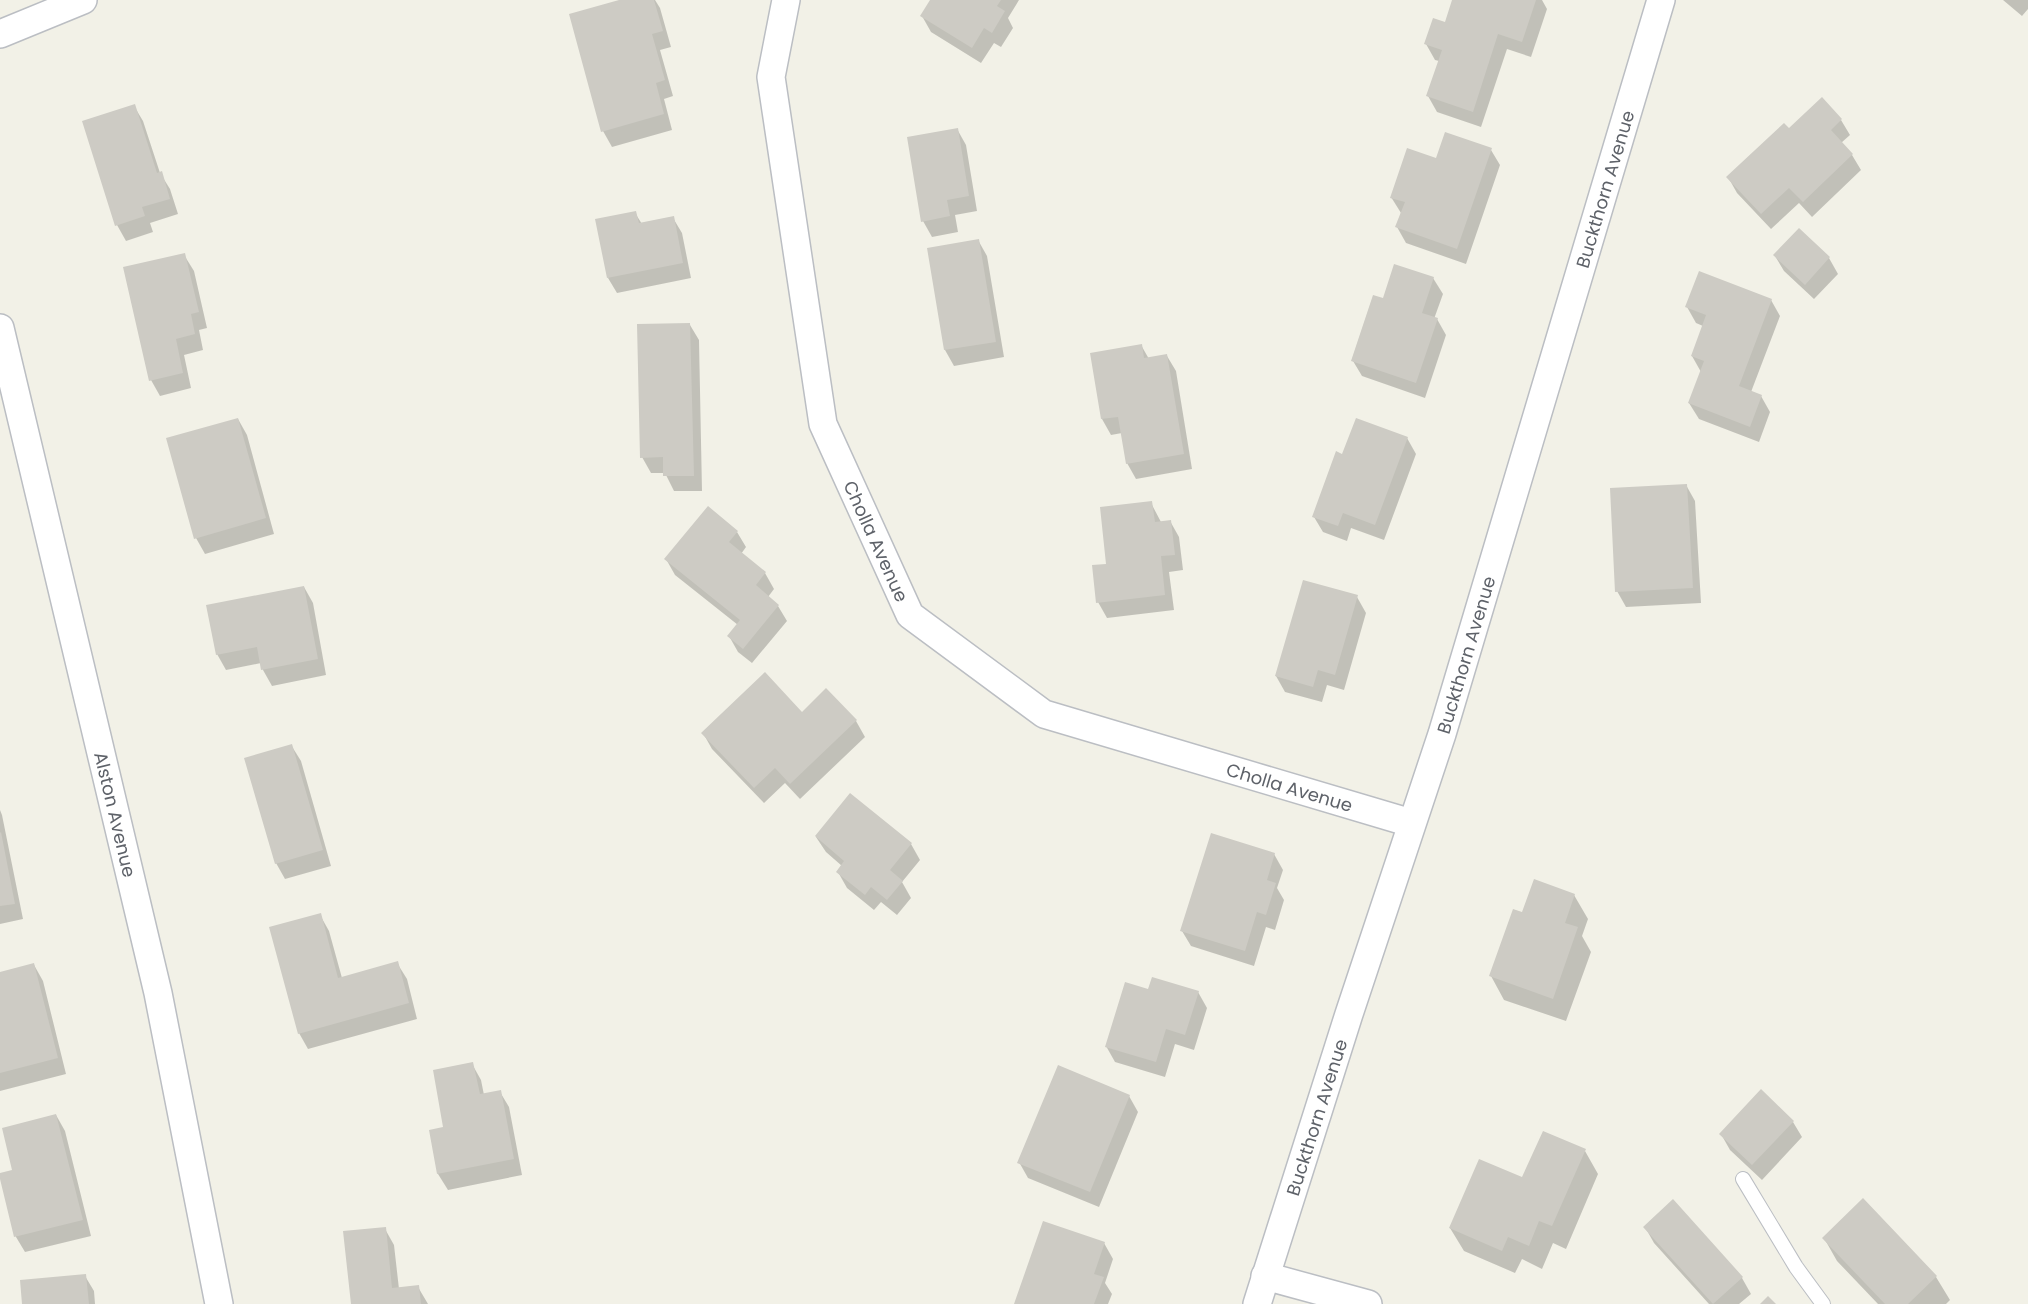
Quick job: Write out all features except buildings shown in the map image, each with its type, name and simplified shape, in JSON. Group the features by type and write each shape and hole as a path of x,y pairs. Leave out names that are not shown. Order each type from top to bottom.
{"street":[{"path":"0,34 82,0"},
{"name":"Cholla Avenue","path":"786,0 771,77 823,424 909,615 1044,714 1411,824"},
{"name":"Buckthorn Avenue","path":"1257,1304 1442,734 1661,0"},
{"name":"Alston Avenue","path":"0,328 158,993 219,1304"},
{"path":"1265,1276 1368,1304"}],"lane":[{"path":"1743,1179 1796,1267 1823,1304"}]}
